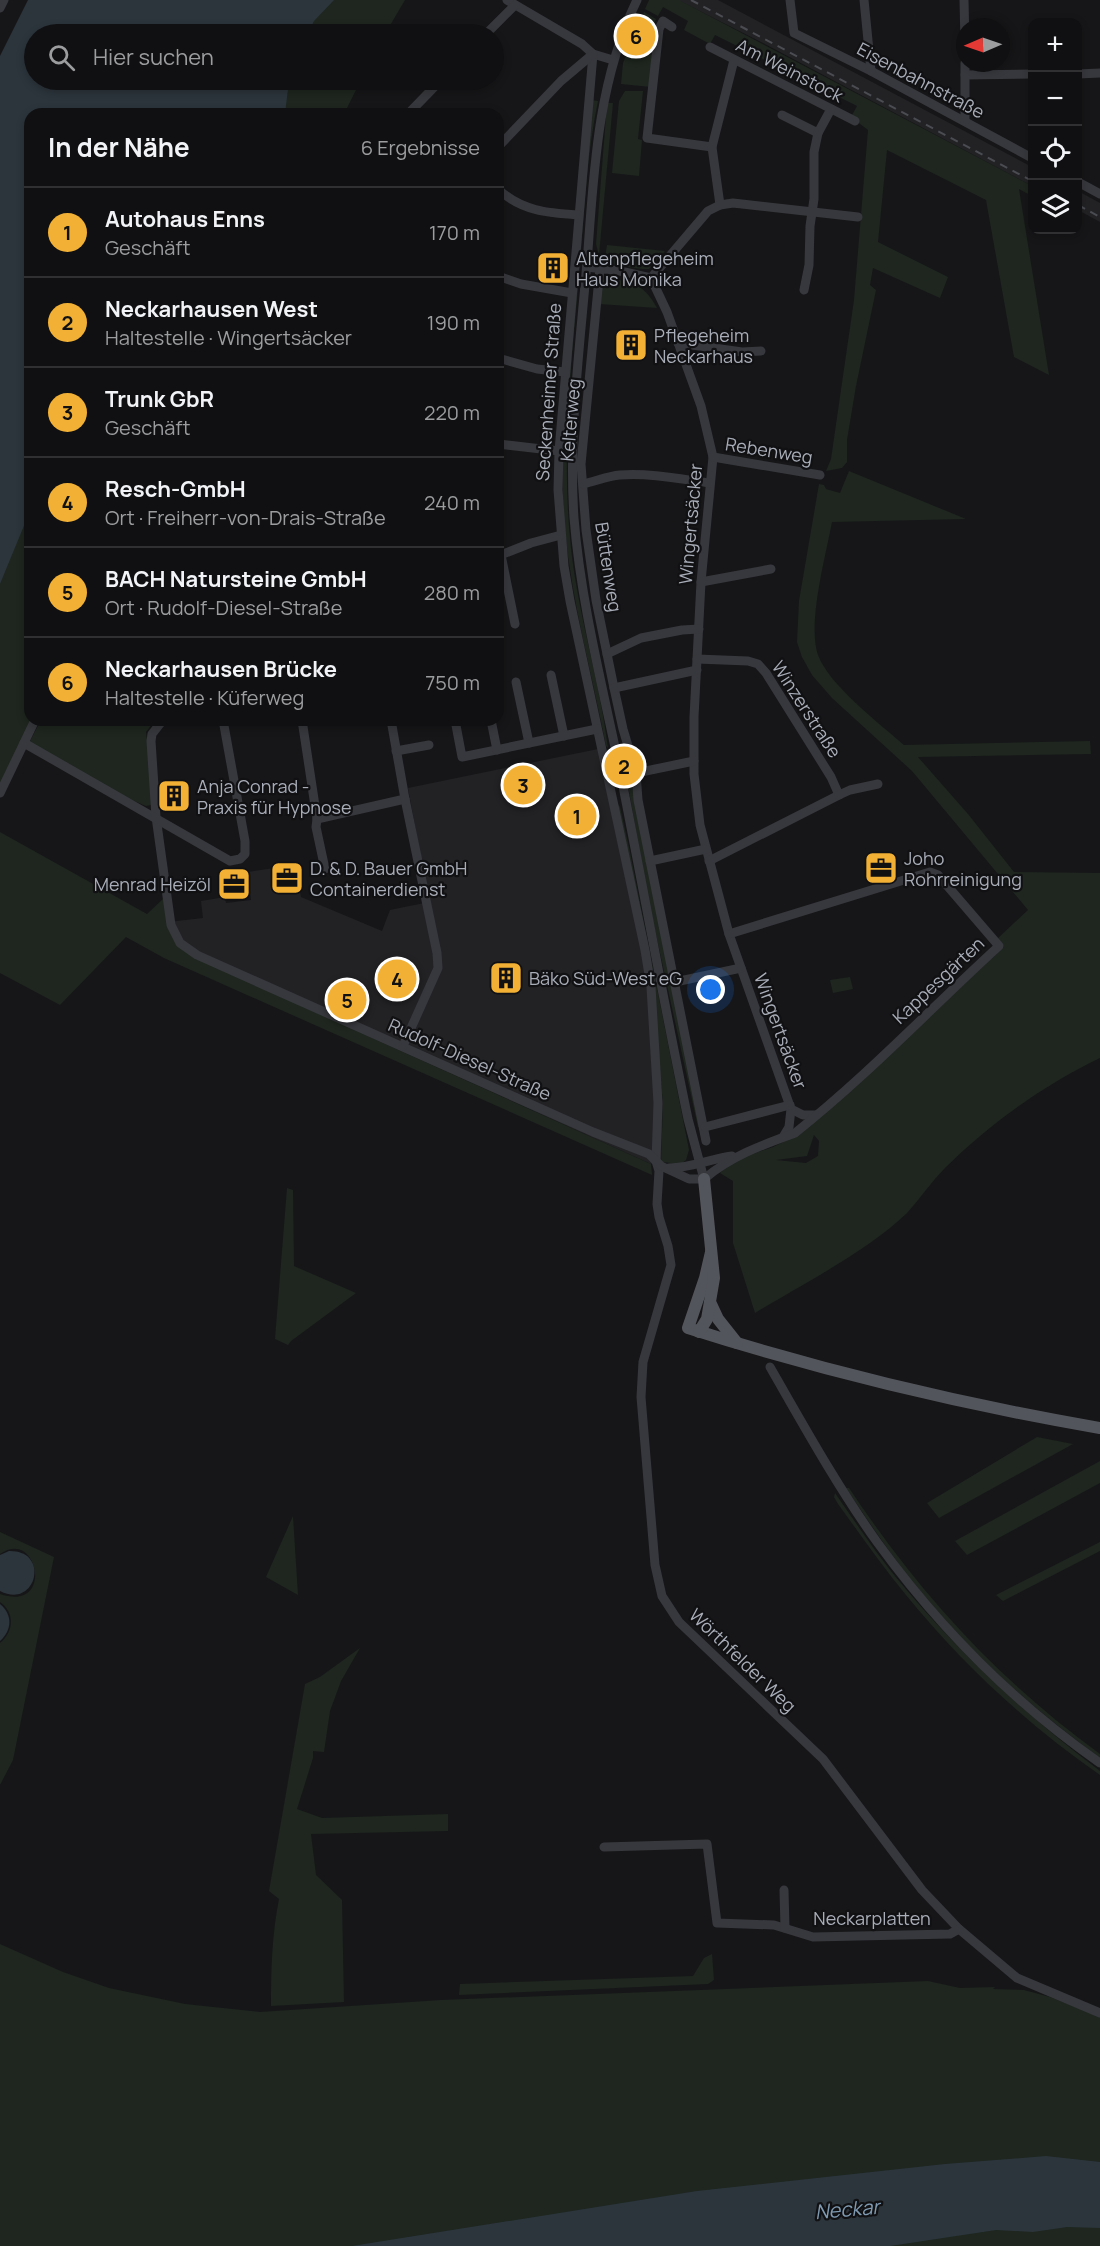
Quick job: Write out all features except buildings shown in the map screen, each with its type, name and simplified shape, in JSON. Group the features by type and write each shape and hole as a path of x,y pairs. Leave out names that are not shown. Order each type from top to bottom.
{"main road":[{"path":"694,1330 707,1319 714,1278 704,1179"},
{"path":"694,1330 711,1252"},
{"path":"711,1304 718,1319 737,1343"},
{"path":"694,1330 856,1376 944,1397 1100,1428"}],"street":[{"path":"0,8 3,0"},
{"path":"638,0 624,27 613,60 599,133 586,267 573,463 574,520 590,628 681,1085 704,1179"},
{"name":"Eisenbahnstraße","path":"789,0 794,33 871,71 1028,156"},
{"path":"864,0 871,71"},
{"path":"964,0 964,18"},
{"path":"494,24 511,3 582,44 593,54 613,60"},
{"path":"668,24 659,28 647,138 712,147"},
{"name":"Am Weinstock","path":"710,47 855,121"},
{"path":"504,141 561,81 593,54"},
{"name":"Seckenheimer Straße","path":"593,54 565,372 558,490 561,535 570,602 651,987 658,1103 656,1161"},
{"path":"720,205 712,147 734,60"},
{"path":"1082,74 1100,73"},
{"path":"965,122 965,75 1028,74"},
{"path":"414,108 431,90"},
{"path":"804,290 809,265 810,226 814,199 814,152 818,133 831,109"},
{"path":"782,115 818,133"},
{"path":"1082,185 1100,194"},
{"path":"504,194 518,205 535,211 578,215"},
{"path":"586,267 651,278 708,212 720,205 734,203 858,217"},
{"name":"Kelterweg","path":"600,268 581,464 583,484 637,474 710,483"},
{"path":"504,278 521,284 572,293"},
{"name":"Wingertsäcker","path":"651,278 659,292 701,406 713,457 701,582 697,659 694,761 696,797 706,849 729,934 790,1107 789,1127 783,1137"},
{"path":"678,343 742,352 761,351"},
{"path":"504,360 537,369 565,372"},
{"path":"504,445 559,451"},
{"name":"Rebenweg","path":"713,457 820,475"},
{"name":"Büttenweg","path":"583,484 586,530 596,600 614,688"},
{"path":"504,554 531,543 561,535"},
{"path":"701,582 771,569"},
{"path":"504,575 514,624"},
{"path":"607,654 642,639 682,630 699,629"},
{"name":"Winzerstraße","path":"697,659 748,661 758,664 766,673 831,777 839,795"},
{"path":"697,669 614,688 636,772 638,800 706,1141"},
{"path":"551,675 564,736"},
{"path":"516,681 529,743"},
{"path":"0,792 32,726"},
{"name":"Rudolf-Diesel-Straße","path":"159,726 151,741 156,817 171,925 180,943 196,955 593,1132 649,1154 656,1161 689,1179 704,1179"},
{"path":"24,743 230,861 240,859 245,854 245,841 224,726"},
{"path":"303,726 317,819 316,827 325,869"},
{"path":"392,726 437,953 438,968 403,1046"},
{"path":"456,726 462,757 597,729"},
{"path":"492,726 497,750"},
{"path":"396,751 429,745"},
{"path":"636,772 694,761"},
{"path":"709,861 839,795 850,790 878,784"},
{"path":"317,819 405,799"},
{"path":"650,861 706,849"},
{"name":"Kappesgärten","path":"700,1163 737,1155 795,1133 999,946 938,875 930,872 729,934"},
{"name":"Wingertsäcker","path":"675,982 741,968"},
{"name":"Wingertsäcker","path":"705,1127 790,1107 803,1115 816,1115"},
{"name":"Kappesgärten","path":"704,1179 737,1155"},
{"name":"Wörthfelder Weg","path":"656,1161 659,1171 659,1217 670,1256 666,1284 641,1377 641,1397 648,1498 655,1564 662,1596 679,1622 823,1759 922,1890 959,1929 1017,1978 1100,2013"},
{"path":"668,1168 691,1167 700,1163"},
{"path":"770,1367 840,1486 914,1590 986,1669 1036,1713 1100,1763"},
{"name":"Neckarplatten","path":"604,1847 707,1844 717,1923 774,1925 813,1937 950,1934 959,1929"},
{"path":"784,1890 785,1928"}],"shaded area":[{"path":"95,0 405,0 391,24 82,24"},
{"path":"649,0 679,0 1028,184 1028,194 1019,189 1049,375 1014,357 986,200 887,150 878,242 948,277 940,298 873,268 870,285 876,290 856,386 847,440 847,462 842,468 826,471 831,459 854,300 868,130 851,117 857,106 715,35 710,44 684,30 688,21 663,7 658,16 645,9"},
{"path":"678,0 718,0 1028,165 1028,184"},
{"path":"644,12 656,19 653,25 656,38 649,38 647,54 653,55 651,87 621,84 623,63"},
{"path":"50,90 356,90 347,108 40,108"},
{"path":"625,91 643,91 638,139 642,140 639,176 612,173 619,101"},
{"path":"591,100 598,101 588,166 573,344 568,412 567,480 574,573 608,748 572,584 563,499 562,448"},
{"path":"607,103 613,103 599,255 596,244"},
{"path":"24,145 24,726 28,726 0,784 0,203"},
{"path":"1082,193 1100,203 1100,222 1082,212"},
{"path":"607,245 665,251 649,269 642,269 604,263"},
{"path":"612,279 634,284 644,290 657,308 599,304 602,280"},
{"path":"849,471 966,519 832,522 816,608 815,642 824,667 843,691 904,745 1090,741 1091,754 918,757 968,814 1014,872 1100,873 1100,1058 1038,1093 980,1136 940,1173 907,1213 873,1241 834,1267 755,1313 733,1243 733,1181 720,1173 734,1160 773,1147 796,1136 836,1103 1004,947 997,939 1028,910 912,771 832,698 812,675 802,657 797,642 799,601 819,484 824,485 826,489 840,493","holes":["814,1135 819,1141 818,1156 806,1163 776,1160 807,1156"]},
{"path":"38,726 150,726 146,732 154,800 151,805 146,806 132,800 28,745"},
{"path":"598,749 648,952 663,1103 661,1162 651,1164 204,962 187,953 168,922 203,918 201,901 225,897 226,903 251,900 248,872 295,865 301,897 382,931 390,910 429,902 408,788"},
{"path":"630,775 702,1127 698,1127 648,898 627,780"},
{"path":"614,799 620,807 630,852 689,1150 686,1160 681,1164 661,1162 663,1103 648,952"},
{"path":"0,832 147,914 164,898 170,931 204,962 651,1164 652,1175 164,958 126,937 60,1005 0,973"},
{"path":"850,977 853,989 833,993 830,980"},
{"path":"287,1188 293,1190 294,1266 356,1293 288,1345 275,1339"},
{"path":"1037,1437 1073,1444 939,1518 927,1503"},
{"path":"1100,1461 1100,1483 967,1555 955,1541"},
{"path":"846,1488 849,1488 932,1599 962,1632 1027,1695 1100,1754 1100,1758 1003,1680 959,1636 908,1577"},
{"path":"835,1493 886,1565 941,1629 1017,1703 1100,1771 1100,1775 1022,1714 950,1645 880,1561 838,1504 834,1497"},
{"path":"293,1516 298,1595 266,1577"},
{"path":"0,1532 54,1557 13,1760 0,1785 0,1643 8,1633 11,1622 8,1611 0,1602 0,1594 17,1597 29,1592 34,1583 35,1571 31,1560 24,1552 13,1549 0,1554"},
{"path":"1100,1542 1100,1551 1003,1601 996,1595"},
{"path":"360,1648 341,1681 330,1711 324,1752 313,1751 313,1758 297,1809 322,1818 448,1814 448,1831 311,1834 316,1875 342,1900 344,2002 271,2006 272,1952 279,1899 269,1891 305,1684 320,1677"},
{"path":"0,1944 63,1972 109,1988 185,2004 260,2012 441,2000 928,1981 960,1988 995,1987 993,1989 1024,1990 1050,1997 1100,2017 1100,2246 0,2246"},
{"path":"712,1954 714,1980 708,1984 459,1995 460,1984 693,1976 704,1958"}],"water":[{"path":"28,0 334,0 312,24 24,24 24,90 288,90 286,108 24,108 24,526 0,584 0,56"},
{"path":"9,1551 22,1553 30,1560 34,1568 34,1578 30,1586 22,1593 12,1595 0,1591 0,1555"},
{"path":"0,1604 9,1618 9,1627 0,1641"},
{"name":"Neckar","path":"1046,2156 1100,2162 1100,2228 1067,2227 1033,2232 996,2230 890,2246 352,2246 697,2191 945,2164"}],"railway":[{"path":"691,0 1030,180"},
{"path":"1082,207 1100,217"}],"place":[{"name":"Neckarhausen Brücke","path":"636,36"},
{"name":"Altenpflegeheim Haus Monika","path":"553,268"},
{"name":"Pflegeheim Neckarhaus","path":"631,345"},
{"name":"Neckarhausen West","path":"624,766"},
{"name":"Trunk GbR","path":"523,785"},
{"name":"Anja Conrad - Praxis für Hypnose","path":"174,796"},
{"name":"Autohaus Enns","path":"577,816"},
{"name":"Joho Rohrreinigung","path":"881,868"},
{"name":"D. & D. Bauer GmbH Containerdienst","path":"287,878"},
{"name":"Menrad Heizöl","path":"234,884"},
{"name":"Bäko Süd-West eG","path":"506,978"},
{"name":"Resch-GmbH","path":"397,979"},
{"name":"BACH Natursteine GmbH","path":"347,1000"}]}
